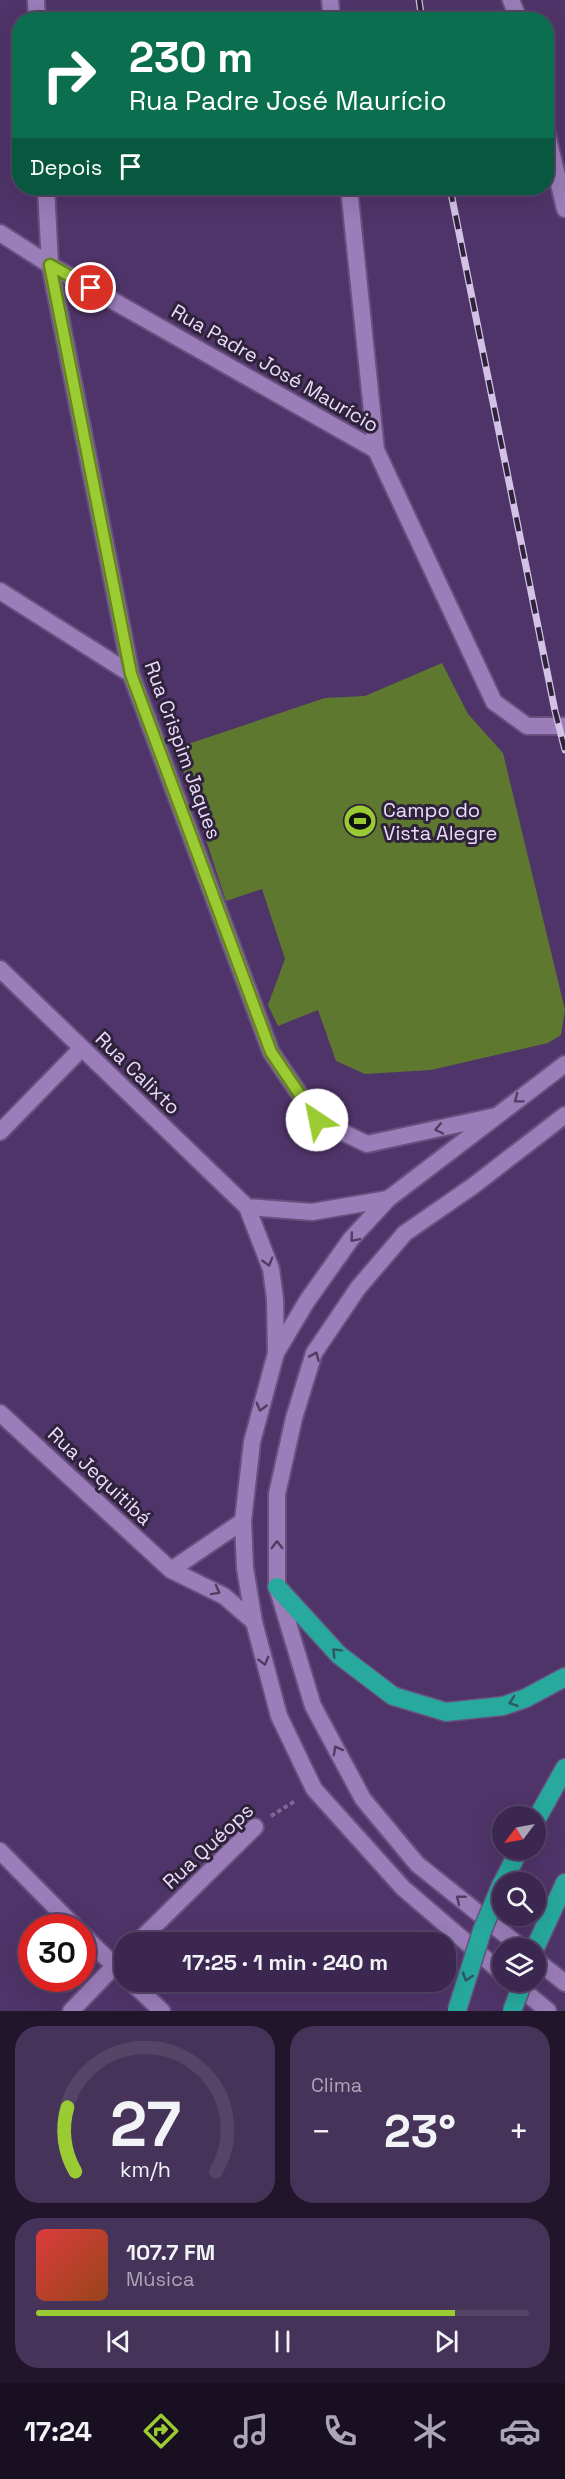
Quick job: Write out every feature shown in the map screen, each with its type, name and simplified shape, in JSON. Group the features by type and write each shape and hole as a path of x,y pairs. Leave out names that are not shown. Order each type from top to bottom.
{"highway":[{"path":"277,1587 339,1655 393,1696 447,1712 503,1706 526,1698 565,1677"},
{"path":"544,1806 565,1768"},
{"path":"540,1938 563,1888"},
{"path":"457,2011 482,1931 492,1908"},
{"path":"512,2011 519,1992"}],"street":[{"path":"554,163 565,208"},
{"name":"Rua Crispim Jaques","path":"46,195 50,265 131,674 271,1052 317,1120 367,1144 496,1116"},
{"path":"350,195 376,450"},
{"name":"Rua Padre José Maurício","path":"0,233 50,265 376,450 494,702 527,726 565,726"},
{"path":"0,591 131,674"},
{"name":"Rua Calixto","path":"0,969 247,1207 271,1269 275,1299 276,1353"},
{"path":"0,1132 82,1048"},
{"path":"492,1964 403,1888 314,1789 279,1716 254,1622 245,1568 243,1521 252,1442 276,1353 313,1292 351,1239 388,1199 565,1064"},
{"path":"510,1938 417,1864 363,1799 313,1706 277,1587 276,1494 294,1418 314,1353 358,1288 405,1233 473,1186 565,1115"},
{"path":"247,1207 312,1212 388,1199"},
{"name":"Rua Jequitibá","path":"0,1413 171,1570 224,1596 254,1622"},
{"path":"171,1570 243,1521"},
{"name":"Rua Quéops","path":"148,1932 255,1827"},
{"path":"0,1851 62,1914"},
{"path":"96,1945 114,1960"},
{"path":"546,1968 565,1983"},
{"path":"71,2011 114,1972"},
{"path":"142,1992 162,2011"},
{"path":"525,1992 548,2011"}],"path":[{"name":"Rua Quéops","path":"255,1827 314,1789"}],"green space":[{"name":"Campo do Vista Alegre","path":"442,663 468,714 503,753 565,1010 561,1035 548,1043 431,1070 365,1074 336,1061 318,1010 278,1026 268,1005 285,959 262,889 226,901 176,748 325,698 365,696"}],"railway":[{"path":"419,0 421,12"},
{"path":"451,195 555,711 565,750"}],"place":[{"name":"Campo do Vista Alegre","path":"360,821"}],"route":[{"path":"91,288 50,265 131,674 271,1052 317,1120"}]}
